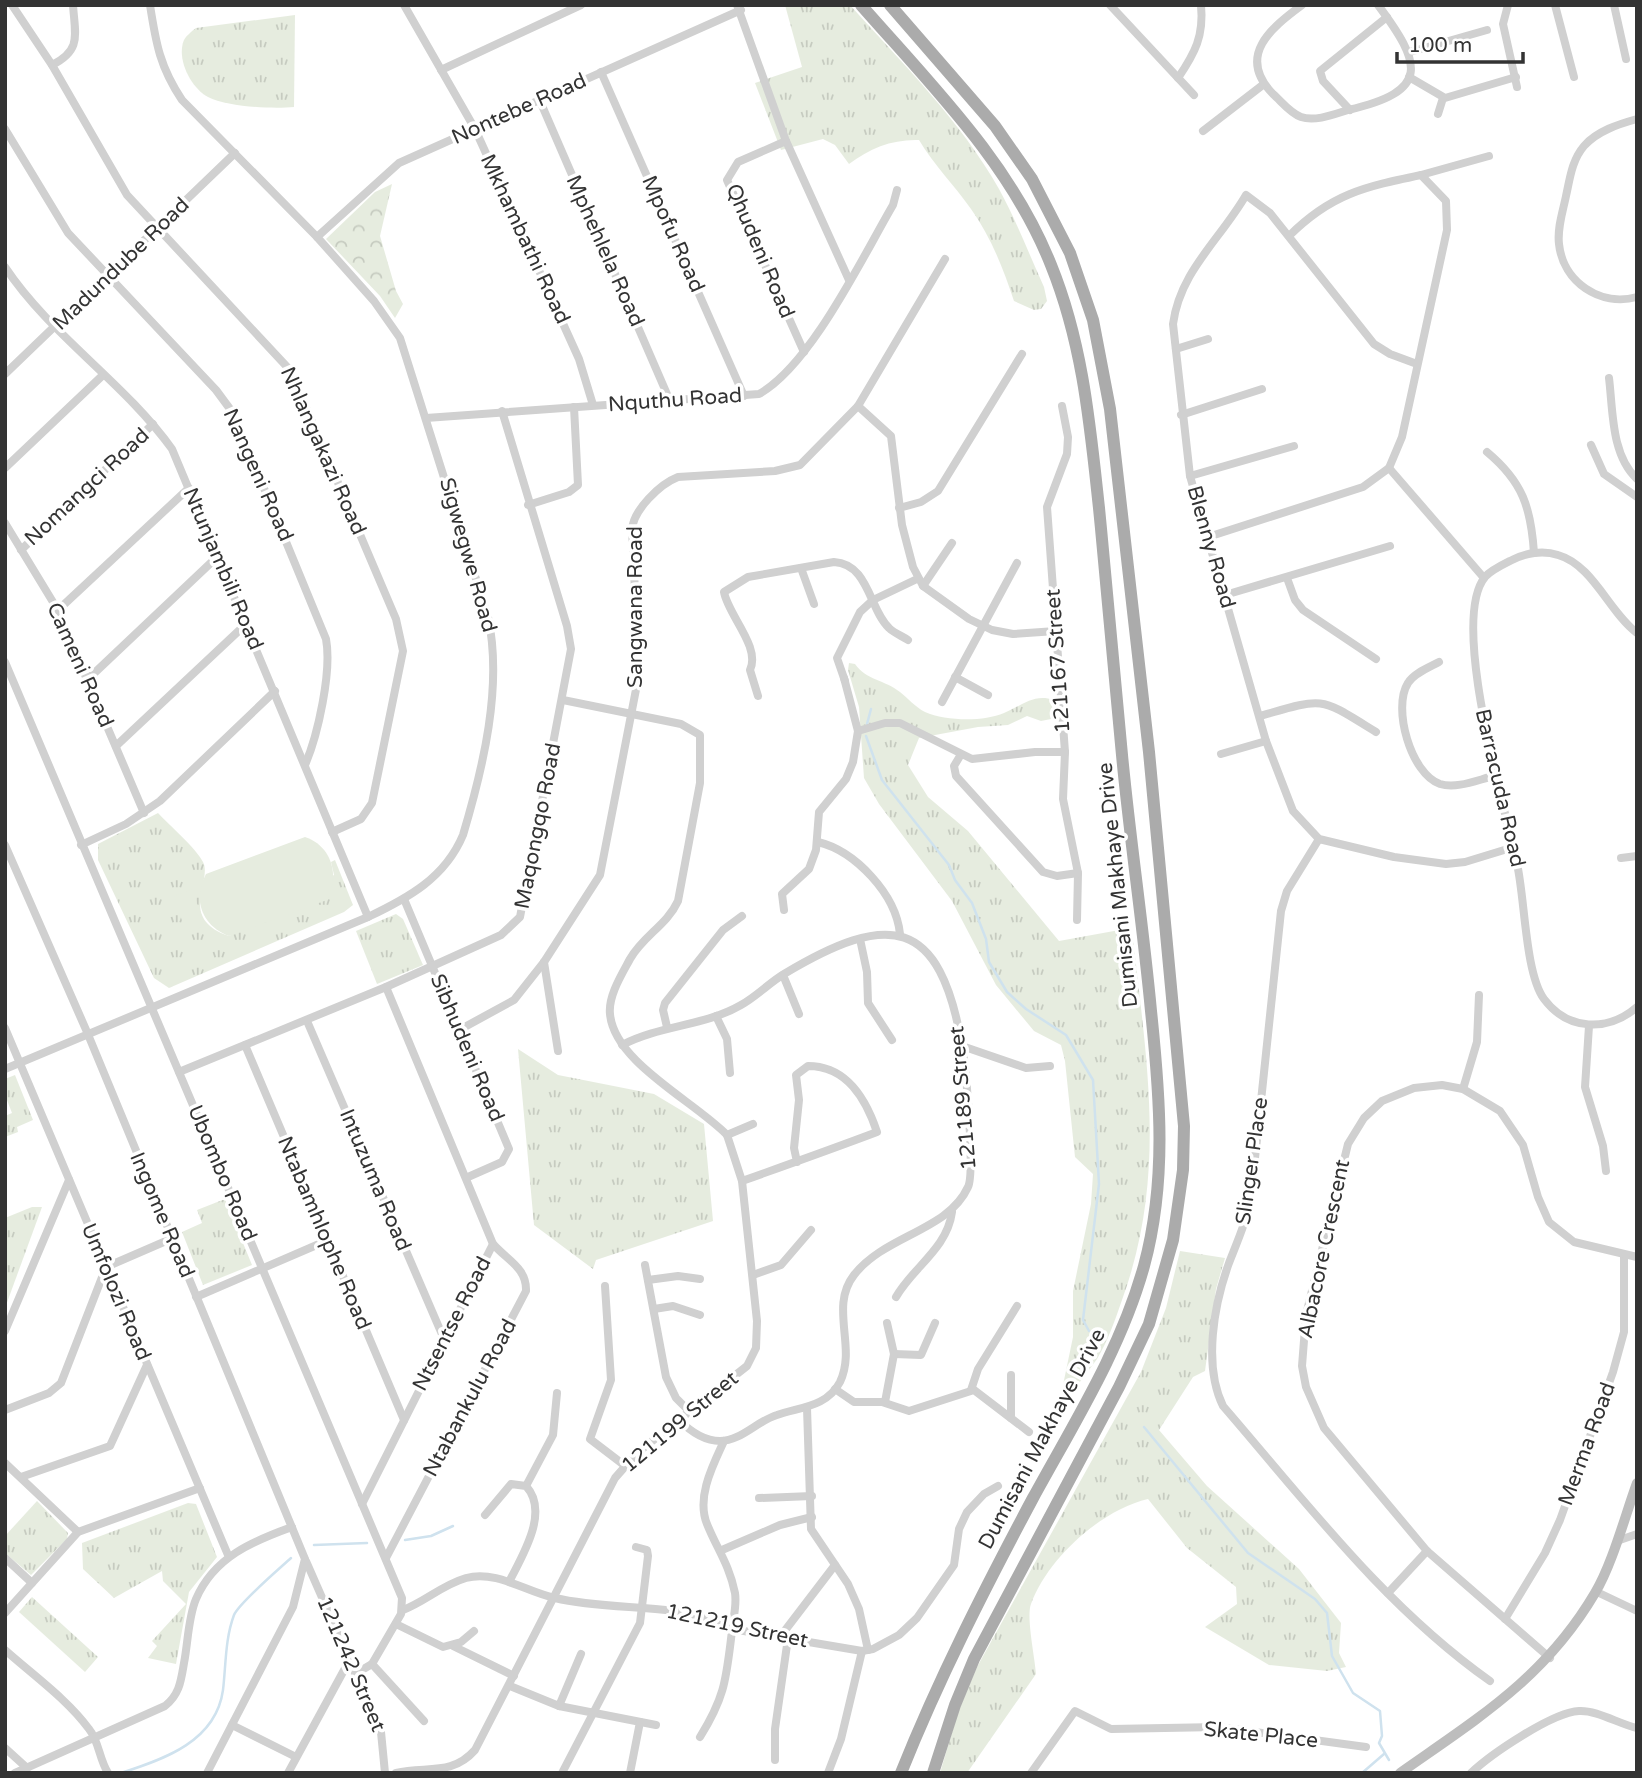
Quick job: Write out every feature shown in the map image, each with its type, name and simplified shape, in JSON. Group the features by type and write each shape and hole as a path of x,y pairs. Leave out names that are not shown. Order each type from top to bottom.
{"main road":[{"name":"Dumisani Makhaye Drive","path":"861,5 972,132 1012,189 1050,261 1075,338 1091,431 1157,1068 1161,1140 1154,1219 1144,1264 1126,1321 1096,1384 956,1644 901,1773"},
{"name":"Dumisani Makhaye Drive","path":"890,5 995,125 1032,179 1060,230 1093,320 1110,409 1149,752 1184,1126 1183,1170 1176,1227 1149,1324 1119,1387 985,1637 955,1705 933,1773"}],"street":[{"name":"Nhlangakazi Road","path":"12,5 52,65 122,188 290,370 400,630 403,651 372,803 361,819 332,832"},
{"path":"52,65 69,57 74,48 73,5"},
{"name":"Sigwegwe Road","path":"5,1069 87,1032 368,917 404,898 435,877 456,851 463,835 486,730 495,666 483,599 404,349 389,319 317,237 182,100 167,78 158,54 150,5"},
{"path":"442,70 581,5"},
{"path":"1110,5 1194,95"},
{"path":"1178,78 1199,40 1203,26 1201,5"},
{"path":"1302,5 1273,27 1262,43 1258,65 1264,84 1291,112 1303,118 1350,110 1393,96 1409,77 1410,52 1378,5"},
{"path":"1508,5 1503,24 1517,88"},
{"path":"1555,5 1574,77"},
{"path":"1614,5 1626,59"},
{"name":"Mkhambathi Road","path":"409,7 475,129 579,359 593,405"},
{"path":"739,7 786,141 849,280"},
{"name":"Nontebe Road","path":"317,237 393,166 540,101 739,7"},
{"path":"1350,110 1322,81 1320,71 1387,17"},
{"path":"1410,52 1487,30"},
{"name":"Mpofu Road","path":"601,72 744,396"},
{"path":"1409,77 1443,98 1516,78"},
{"path":"1203,131 1264,84"},
{"path":"1438,114 1443,98"},
{"name":"Mphehlela Road","path":"540,101 670,401"},
{"path":"1637,119 1610,128 1585,145 1572,168 1559,233 1564,262 1577,282 1613,300 1637,297"},
{"name":"Nangeni Road","path":"5,129 58,220 106,277 229,407 327,639 329,657 312,749 305,765"},
{"name":"Qhudeni Road","path":"786,141 738,162 727,180 804,352"},
{"name":"Madundube Road","path":"5,373 235,153"},
{"path":"1417,364 1390,355 1374,344 1289,236 1317,210 1338,198 1384,183 1489,156"},
{"path":"1208,537 1342,496 1363,486 1388,468 1402,437 1448,215 1442,196 1421,175"},
{"name":"Nquthu Road","path":"426,418 759,394 775,384 804,352 893,205 897,190"},
{"name":"Blenny Road","path":"1289,236 1270,213 1246,195 1180,291 1173,324 1181,415 1191,476 1208,537 1266,741 1286,799 1299,820 1319,839"},
{"name":"Sangwana Road","path":"461,1029 514,1000 544,962 599,880 640,665 632,530 638,512 669,481 678,477 797,467 858,405 945,259"},
{"name":"Ntunjambili Road","path":"5,267 55,326 153,424 172,449 368,917"},
{"path":"1176,349 1208,339"},
{"path":"899,508 922,502 938,491 1022,354"},
{"path":"5,468 103,375"},
{"path":"1609,378 1619,449 1625,464 1637,479"},
{"path":"1181,415 1262,389"},
{"path":"858,405 891,436 899,508 917,579 923,586 982,626 1013,634 1056,631"},
{"name":"121167 Street","path":"1062,406 1068,437 1067,454 1047,508 1065,752 1064,809 1078,873 1077,920"},
{"path":"528,505 569,492 578,485 574,407"},
{"name":"Maqongqo Road","path":"179,1072 307,1021 501,935 520,917 563,700 570,638 502,411"},
{"name":"Nomangci Road","path":"21,550 153,424"},
{"path":"1591,445 1604,474 1637,497"},
{"path":"1191,476 1294,446"},
{"path":"1486,452 1522,491 1532,519 1534,553"},
{"path":"1388,468 1484,578 1508,561 1534,553 1559,555 1576,565 1637,633"},
{"path":"57,611 189,488"},
{"name":"Cameni Road","path":"5,523 57,611 144,813"},
{"path":"923,586 952,543"},
{"path":"1225,595 1390,546"},
{"path":"87,680 217,557"},
{"path":"942,702 1017,563"},
{"path":"758,696 750,670 753,664 749,645 729,611 725,596 726,590 748,577 844,564 869,588 887,626 908,640"},
{"path":"801,568 814,604"},
{"path":"1286,578 1295,600 1303,610 1376,659"},
{"name":"Barracuda Road","path":"1484,578 1476,613 1475,643 1482,716 1494,776 1514,847 1537,987 1551,1007 1589,1026"},
{"path":"784,910 782,894 809,869 818,842 817,818 849,774 858,731 838,658 853,620 873,600 917,579"},
{"path":"116,746 246,624"},
{"name":"Ubombo Road","path":"5,662 386,1558 403,1610"},
{"path":"1439,662 1412,678 1405,689 1402,711 1414,759 1424,774 1442,784 1468,783 1494,776"},
{"path":"955,677 988,695"},
{"path":"844,678 848,691"},
{"path":"81,845 144,813 160,801 275,691"},
{"path":"563,700 689,727 700,736 702,747 698,797 678,901 671,916 647,934 638,946 612,1000 611,1018 622,1045 634,1061 704,1113 727,1135 753,1124"},
{"path":"1260,716 1322,701 1376,733"},
{"path":"858,731 885,723 900,723 960,756 982,760 1035,752 1065,752"},
{"path":"1221,754 1266,741"},
{"path":"960,756 954,766 956,776 1043,872 1057,876 1078,873"},
{"path":"1319,839 1394,857 1446,864 1465,862 1514,847"},
{"name":"Slinger Place","path":"1319,839 1287,891 1281,911 1248,1215 1220,1296 1213,1377 1223,1406 1388,1593 1429,1632 1490,1681"},
{"path":"622,1045 644,1033 716,1016 740,1006 783,975 860,939 900,934 893,909 873,881 839,849 818,842"},
{"name":"Ingome Road","path":"5,845 87,1032 305,1559"},
{"path":"1621,858 1637,856"},
{"name":"Sibhudeni Road","path":"404,898 509,1149 502,1162 468,1177"},
{"path":"667,1027 663,1010 665,1003 723,930 742,916"},
{"name":"121189 Street","path":"896,1297 909,1277 943,1240 952,1212 969,1186 972,1174 962,1046 955,1006 940,969 928,952 900,934"},
{"path":"860,939 867,972 868,1003 892,1040"},
{"path":"544,962 558,1051"},
{"path":"783,975 799,1014"},
{"name":"Ntsentse Road","path":"362,1504 494,1244 386,987"},
{"path":"1463,1089 1477,1042 1479,995"},
{"path":"1605,1171 1604,1146 1585,1087 1589,1026 1618,1020 1637,1007"},
{"path":"716,1016 728,1044 730,1073"},
{"name":"Intuzuma Road","path":"307,1021 444,1339"},
{"name":"Umfolozi Road","path":"5,1028 228,1555"},
{"name":"Ntabamhlophe Road","path":"245,1045 404,1420"},
{"path":"962,1046 1026,1068 1050,1066"},
{"path":"742,1181 797,1162 877,1132 863,1098 846,1080 828,1069 801,1068 795,1077 799,1100 794,1148 797,1162"},
{"name":"Albacore Crescent","path":"1550,1658 1427,1551 1324,1428 1306,1387 1303,1338 1343,1158 1354,1132 1373,1109 1398,1093 1430,1086 1463,1089 1500,1111 1513,1128 1523,1145 1538,1197 1549,1222 1574,1242 1624,1256 1637,1256"},
{"name":"121199 Street","path":"396,1773 451,1770 475,1750 510,1686 605,1494 624,1465 747,1366 752,1358 758,1340 742,1181 727,1135"},
{"path":"5,1331 69,1180"},
{"path":"679,1420 705,1438 724,1441 778,1414 807,1408 835,1389 848,1355 842,1302 852,1278 885,1246 952,1212"},
{"path":"752,1275 781,1265 811,1230"},
{"path":"5,1410 49,1393 61,1383 106,1267 173,1238"},
{"path":"197,1297 326,1241"},
{"name":"Ntabankulu Road","path":"386,1558 526,1291 522,1272 494,1244"},
{"name":"Merma Road","path":"1505,1619 1545,1553 1560,1520 1616,1363 1626,1315 1624,1256"},
{"path":"645,1265 666,1377 677,1398 689,1411"},
{"path":"648,1280 678,1276 700,1279"},
{"path":"605,1286 611,1380 590,1439 624,1465"},
{"path":"654,1309 670,1306 700,1315"},
{"path":"971,1390 978,1369 1017,1306"},
{"path":"885,1402 894,1354 887,1323"},
{"path":"894,1354 922,1354 935,1323"},
{"path":"20,1477 110,1446 147,1365"},
{"path":"1011,1375 1011,1418"},
{"path":"835,1389 854,1402 885,1402 900,1409 913,1410 971,1390 980,1393 1029,1432"},
{"path":"526,1486 553,1435 557,1393"},
{"path":"807,1408 811,1529 859,1609 865,1651 841,1739 828,1773"},
{"path":"700,1737 722,1699 735,1595 722,1550 706,1524 703,1499 724,1441"},
{"path":"5,1463 78,1532"},
{"path":"1400,1773 1502,1702 1550,1658 1597,1592 1637,1483"},
{"path":"485,1516 508,1485 526,1486"},
{"path":"509,1582 535,1514 534,1497 526,1486"},
{"path":"865,1651 899,1635 917,1618 954,1565 958,1529 967,1512 981,1496 998,1486"},
{"path":"5,1613 78,1532 200,1488"},
{"path":"759,1498 812,1496"},
{"path":"722,1550 780,1525 812,1517"},
{"path":"15,1773 173,1699 181,1684 197,1597 228,1555 258,1539 292,1527"},
{"path":"1615,1541 1637,1534"},
{"path":"562,1773 591,1713 630,1644 645,1607 648,1556 647,1550 636,1547"},
{"path":"1388,1593 1427,1551"},
{"path":"5,1558 32,1583"},
{"path":"207,1773 300,1587 305,1559"},
{"name":"121242 Street","path":"305,1559 381,1732 385,1773"},
{"path":"775,1760 775,1729 784,1638 835,1565"},
{"name":"121219 Street","path":"403,1610 424,1602 442,1587 468,1578 509,1582 554,1598 692,1614 732,1629 865,1651"},
{"path":"300,1587 308,1583 317,1585"},
{"path":"1597,1592 1637,1611"},
{"path":"355,1674 372,1664 403,1610"},
{"path":"396,1623 443,1647 453,1646 474,1631"},
{"path":"453,1646 514,1676"},
{"path":"5,1650 83,1721 95,1737 95,1747 108,1773"},
{"path":"559,1706 581,1654"},
{"path":"288,1773 349,1661"},
{"path":"372,1664 424,1721"},
{"path":"510,1686 559,1706 656,1726"},
{"name":"Skate Place","path":"1031,1773 1076,1711 1111,1729 1218,1727 1366,1747"},
{"path":"1471,1773 1536,1729 1570,1714 1582,1711 1637,1728"},
{"path":"630,1773 640,1722"},
{"path":"232,1725 296,1758"},
{"path":"5,1748 27,1768"}],"green space":[{"path":"785,5 850,5 949,116 984,164 1017,225 1044,287 1047,301 1041,309 1034,310 1014,301 985,231 919,140 882,146 849,164 835,145 823,139 781,150 755,83 802,67"},
{"path":"295,15 294,107 227,103 208,97 191,80 184,64 182,48 185,38 196,28"},
{"path":"392,184 380,236 396,291 403,304 395,318 380,296 326,239 375,192"},
{"path":"849,663 894,688 921,710 943,717 986,718 1034,699 1054,700 1056,710 1051,719 1041,721 1027,716 1008,725 978,727 919,738 908,765 928,797 968,831 1059,941 1125,929 1133,938 1144,1031 1150,1120 1145,1209 1136,1254 1108,1338 1097,1359 1058,1409 1073,1337 1073,1291 1091,1204 1093,1174 1075,1157 1061,1045 1034,1031 996,985 952,901 879,804 864,778 859,707 848,670"},
{"path":"158,813 203,862 205,870 200,899 204,920 229,936 334,875 331,862 335,860 353,905 344,912 169,988 154,978 98,860 98,844"},
{"path":"305,837 322,847 331,863 333,881 327,900 229,936 212,926 202,911 200,902 206,874"},
{"path":"192,889 205,926 186,933 174,896"},
{"path":"396,914 403,919 423,965 377,984 356,931"},
{"path":"518,1049 558,1075 654,1094 704,1124 713,1221 596,1260 593,1269 534,1225"},
{"path":"15,1075 33,1120 17,1127 18,1132 5,1137 5,1116 12,1113 5,1095 5,1079"},
{"path":"225,1199 252,1265 203,1285 182,1232 202,1223 197,1210"},
{"path":"32,1207 42,1207 5,1308 5,1218"},
{"path":"1180,1251 1225,1258 1216,1289 1205,1371 1193,1377 1159,1430 1207,1486 1299,1569 1341,1623 1339,1653 1346,1667 1327,1671 1269,1665 1205,1627 1237,1604 1236,1587 1187,1548 1148,1499 1130,1505 1095,1525 1063,1553 1050,1570 1039,1587 1030,1610 1036,1674 967,1773 940,1773 958,1712 977,1667 1141,1372 1166,1308"},
{"path":"37,1501 68,1533 67,1539 31,1575 5,1553 5,1536"},
{"path":"188,1503 196,1504 217,1557 189,1592 176,1664 148,1658 157,1646 152,1641 186,1604 163,1581 162,1571 114,1598 83,1569 82,1543"},
{"path":"32,1597 98,1657 85,1672 19,1612"}],"waterway":[{"path":"867,724 871,709"},
{"path":"866,736 882,780 949,865 955,880 972,903 986,939 989,962 1007,992 1026,1009 1066,1035 1093,1080 1099,1184 1083,1320 1089,1331"},
{"path":"1144,1427 1248,1553 1315,1599 1327,1613 1332,1656 1353,1693 1380,1711 1382,1736 1379,1743 1389,1760"},
{"path":"405,1540 431,1536 453,1526"},
{"path":"314,1545 367,1543"},
{"path":"121,1773 171,1754 199,1735 210,1723 223,1690 227,1643 234,1615 251,1595 291,1558"},
{"path":"1362,1773 1384,1754"}]}
